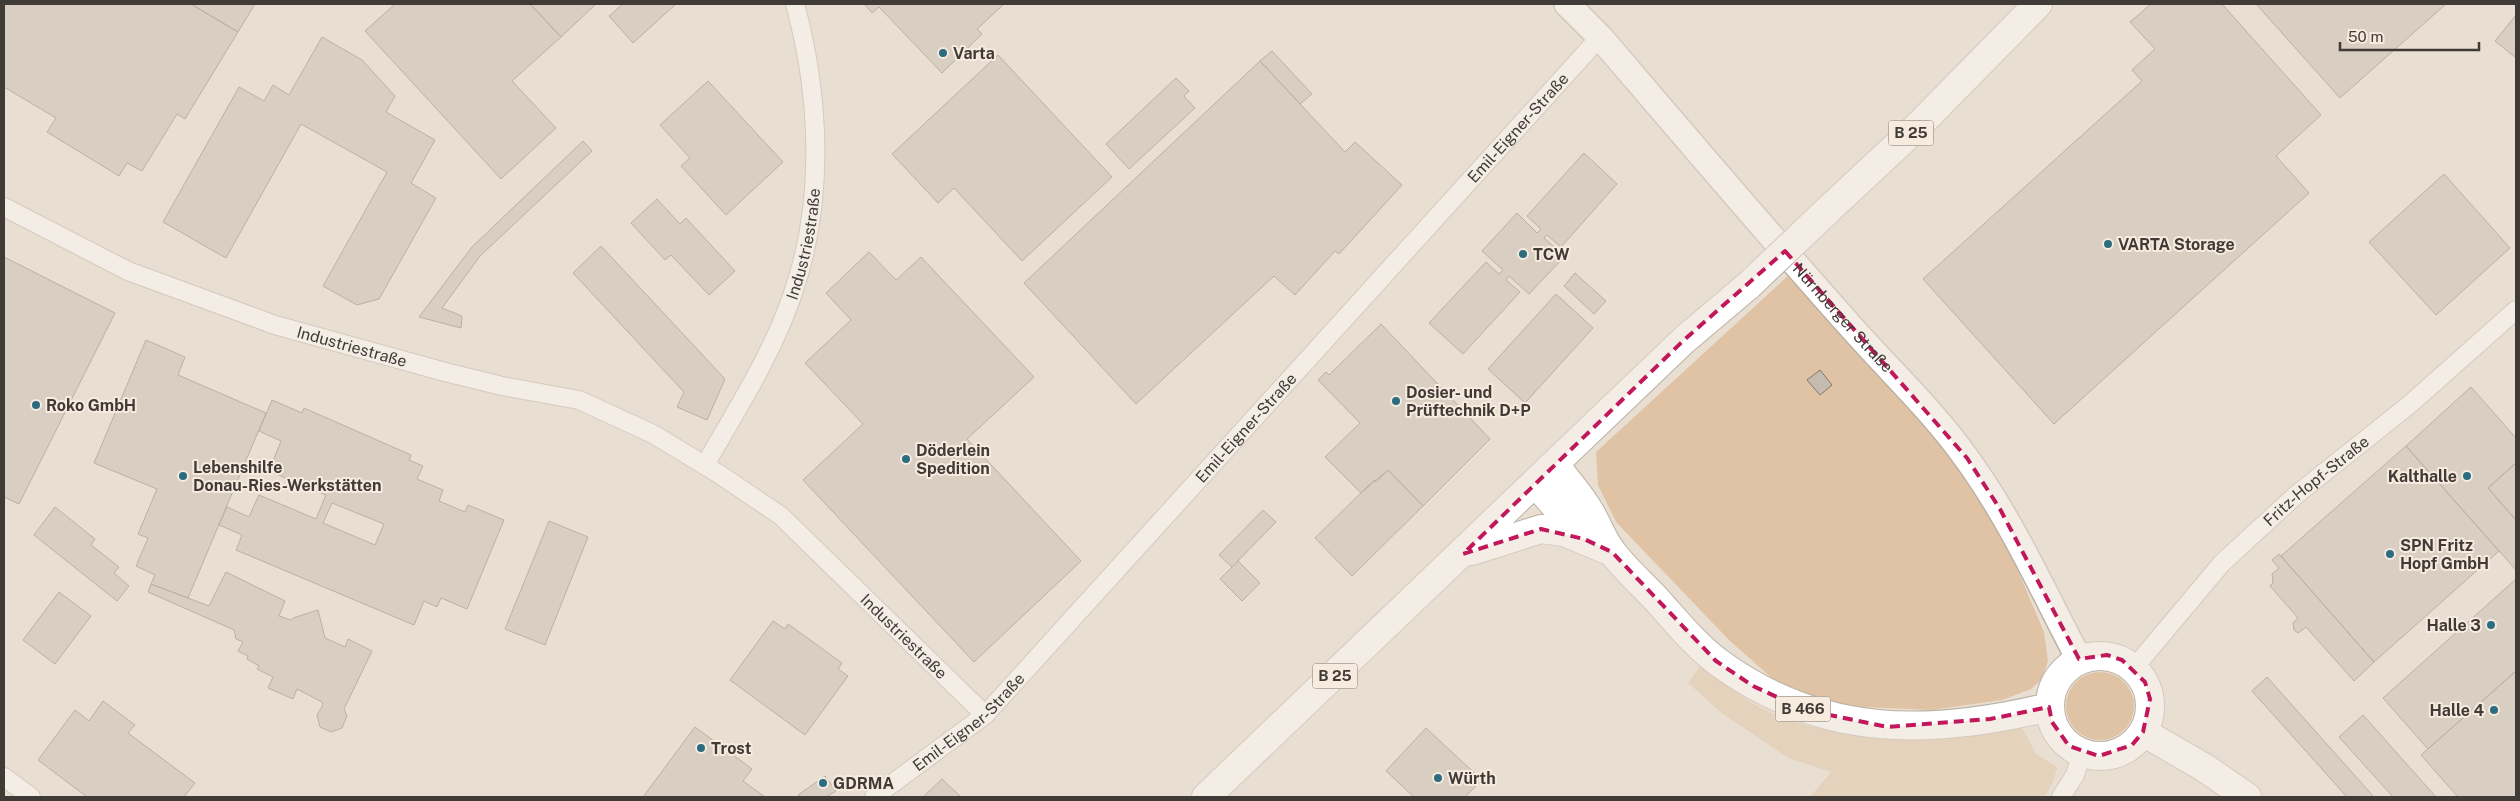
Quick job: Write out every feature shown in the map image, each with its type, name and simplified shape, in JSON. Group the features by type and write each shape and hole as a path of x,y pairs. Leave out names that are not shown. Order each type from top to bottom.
{"main road":[{"name":"Nürnberger Straße","path":"1567,4 1600,37 1852,329 1920,401 1967,458 2000,509 2079,659"},
{"name":"B 25","path":"1206,797 1463,554 1684,340 1749,285 1918,126 2038,4"},
{"name":"B 466","path":"1555,465 1587,507 1612,552 1716,660 1753,686 1805,710 1836,718 1888,727 1990,719 2049,707"},
{"name":"B 466","path":"1536,484 1584,539"},
{"name":"B 466","path":"1463,554 1511,537 1541,529 1564,532 1612,552"},
{"path":"2093,655 2107,655 2122,660 2134,668 2145,682 2150,699 2150,716 2143,732 2132,745 2117,754 2100,756 2082,753 2069,746 2059,735 2052,722 2049,707 2051,692 2057,679 2066,668 2079,659 2093,655"},
{"path":"2143,732 2205,768 2247,797"}],"street":[{"name":"Industriestraße","path":"706,465 770,349 794,292 810,223 816,156 812,89 795,4"},
{"name":"Emil-Eigner-Straße","path":"874,797 986,715 1600,37"},
{"name":"Industriestraße","path":"4,207 128,272 275,325 444,372 502,386 579,400 652,434 706,465 781,516 986,715"},
{"name":"Fritz-Hopf-Straße","path":"2134,668 2222,563 2296,495 2409,405 2516,310"},
{"path":"2061,797 2074,775 2082,753"},
{"path":"4,777 30,797"}],"highlighted area":[{"path":"1785,251 1967,458 2000,509 2079,659 2107,655 2122,660 2145,682 2150,699 2143,732 2132,745 2099,756 2069,746 2052,722 2049,707 1990,719 1888,727 1805,710 1753,686 1716,661 1612,552 1584,539 1541,529 1463,554 1684,340"}],"shaded area":[{"path":"1790,274 1915,407 1995,517 2044,632 2048,661 2042,679 2031,689 2002,700 1931,710 1839,706 1774,680 1729,640 1616,522 1598,485 1596,452"},
{"path":"1702,663 1731,688 1763,709 1794,722 1826,730 1858,734 1891,735 2022,727 2036,754 2057,767 2054,780 2046,795 2038,797 1810,797 1831,772 1788,758 1723,714 1688,683"},
{"path":"2100,672 2113,675 2124,682 2131,693 2134,706 2131,719 2124,730 2113,737 2100,740 2087,737 2076,730 2069,719 2066,706 2069,693 2076,682 2087,675"}],"building":[{"path":"4,4 191,4 238,32 185,119 177,114 142,171 127,163 119,176 47,132 56,118 4,87"},
{"path":"191,4 255,4 238,32"},
{"path":"395,4 530,4 561,37 512,81 556,128 501,179 365,31"},
{"path":"530,4 596,4 561,37"},
{"path":"623,4 676,4 633,43 609,16"},
{"name":"Varta","path":"864,4 1004,4 977,29 982,34 942,73 879,7 872,13"},
{"name":"VARTA Storage","path":"2151,4 2222,4 2321,115 2276,156 2309,193 2054,424 1923,279 2142,81 2132,70 2155,49 2130,22"},
{"path":"2256,4 2446,4 2340,98"},
{"path":"2516,15 2516,58 2495,41"},
{"path":"322,37 362,60 395,96 386,112 435,140 411,183 436,198 379,299 357,305 323,286 387,172 301,124 226,258 163,222 239,87 264,101 273,85 289,95"},
{"path":"1272,51 1312,94 1300,104 1260,61"},
{"path":"998,55 1112,177 1022,261 954,188 938,203 892,154"},
{"path":"1260,61 1345,152 1355,142 1402,185 1339,254 1335,251 1295,295 1274,276 1136,404 1024,283"},
{"path":"1176,78 1189,91 1184,96 1195,108 1129,169 1106,144"},
{"path":"708,81 783,162 726,215 681,166 690,158 660,125"},
{"path":"583,141 592,151 480,256 442,308 462,316 461,328 419,317 472,247"},
{"name":"TCW","path":"1584,153 1617,184 1561,247 1547,235 1544,238 1565,256 1529,294 1509,276 1506,280 1520,292 1463,354 1429,323 1486,262 1499,274 1503,270 1482,251 1517,213 1537,233 1541,229 1527,216"},
{"path":"2444,174 2510,248 2436,315 2369,242"},
{"path":"657,199 680,224 686,218 735,271 709,295 671,255 665,260 631,223"},
{"path":"601,246 725,379 707,420 677,407 684,392 573,273"},
{"name":"Döderlein Spedition","path":"869,252 896,280 921,257 1034,377 967,439 1081,561 974,662 803,480 863,424 805,363 851,320 826,293"},
{"name":"Roko GmbH","path":"4,257 115,313 19,504 4,497"},
{"path":"1575,273 1606,301 1594,314 1564,286"},
{"path":"1556,294 1593,328 1525,403 1488,369"},
{"name":"Dosier- und Prüftechnik D+P","path":"1381,324 1490,439 1423,506 1388,470 1361,493 1325,457 1360,423 1318,380 1326,372 1329,375"},
{"name":"Lebenshilfe Donau-Ries-Werkstätten","path":"146,340 185,357 178,375 266,413 188,598 151,584 155,575 136,566 148,538 138,534 157,489 94,463"},
{"path":"1820,370 1832,385 1820,395 1807,380"},
{"name":"Kalthalle","path":"2471,387 2516,438 2516,463 2488,488 2516,520 2516,570 2406,446"},
{"path":"272,400 302,413 304,408 411,455 409,460 423,466 417,479 443,490 439,501 465,512 468,505 504,520 467,609 441,598 437,607 424,601 414,625 236,550 242,535 219,525 227,507 249,517 259,495 316,519 326,495 269,471 281,441 259,431","holes":["332,503 384,524 375,545 323,523"]},
{"name":"SPN Fritz Hopf GmbH","path":"2406,446 2499,551 2374,662 2281,556"},
{"path":"2516,463 2516,520 2488,488"},
{"path":"1388,470 1423,506 1352,576 1315,538 1374,480 1376,482"},
{"path":"55,507 95,539 91,545 119,567 114,573 129,586 117,601 34,535"},
{"path":"1263,510 1276,522 1232,567 1219,555"},
{"path":"549,521 588,537 545,645 505,629"},
{"path":"2279,554 2374,662 2354,681 2306,627 2298,633 2294,630 2293,623 2298,618 2270,586 2273,583 2272,574 2279,568 2272,560"},
{"path":"1238,561 1260,583 1242,601 1220,579"},
{"path":"226,572 285,601 279,616 291,620 318,610 325,638 345,647 348,639 372,651 344,709 347,716 342,728 331,732 320,727 317,715 323,705 322,702 297,689 293,699 268,688 273,677 257,669 259,666 247,659 248,656 238,651 243,642 236,639 234,630 148,592 151,584 209,606"},
{"name":"Halle 3","path":"2516,579 2516,671 2428,749 2383,698"},
{"path":"59,592 91,616 55,664 23,640"},
{"path":"773,621 785,629 788,624 842,663 838,669 848,676 805,735 730,680"},
{"name":"Halle 4","path":"2516,671 2516,797 2458,797 2421,755"},
{"path":"2267,677 2374,797 2347,797 2252,691"},
{"path":"103,701 135,725 128,733 195,783 184,797 87,797 38,760 75,710 89,721"},
{"path":"2363,715 2436,797 2393,797 2339,737"},
{"name":"Trost","path":"695,727 752,769 743,781 765,797 643,797"},
{"path":"1426,728 1482,780 1465,797 1414,797 1386,771"},
{"name":"GDRMA","path":"825,776 836,791 826,797 800,797 798,795"},
{"path":"942,779 961,797 923,797"}],"place":[{"name":"Varta","path":"943,53"},
{"name":"VARTA Storage","path":"2108,244"},
{"name":"TCW","path":"1523,254"},
{"name":"Dosier- und Prüftechnik D+P","path":"1396,401"},
{"name":"Roko GmbH","path":"36,405"},
{"name":"Döderlein Spedition","path":"906,459"},
{"name":"Lebenshilfe Donau-Ries-Werkstätten","path":"183,476"},
{"name":"Kalthalle","path":"2467,476"},
{"name":"SPN Fritz Hopf GmbH","path":"2390,554"},
{"name":"Halle 3","path":"2491,625"},
{"name":"Halle 4","path":"2494,710"},
{"name":"Trost","path":"701,748"},
{"name":"Würth","path":"1438,778"},
{"name":"GDRMA","path":"823,783"}]}
